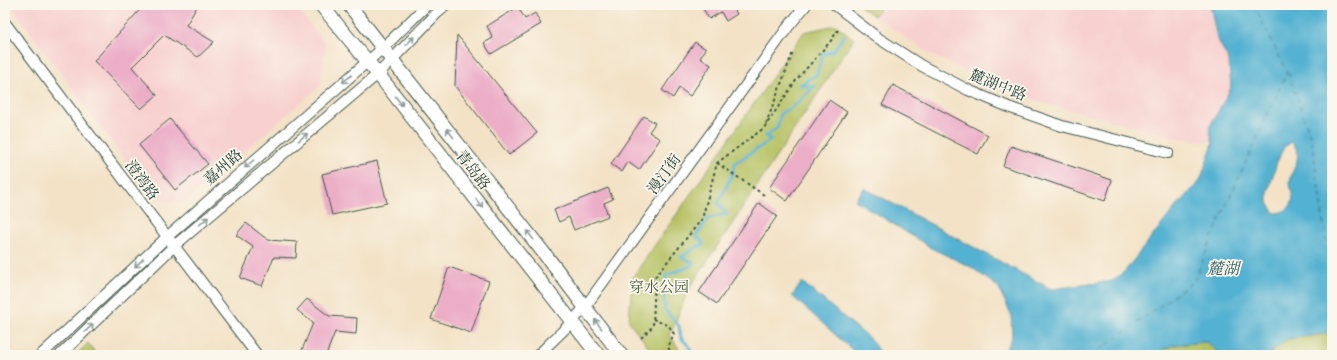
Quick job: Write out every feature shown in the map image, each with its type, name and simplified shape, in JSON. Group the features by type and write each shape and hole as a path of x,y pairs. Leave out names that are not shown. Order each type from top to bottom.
{"main road":[{"name":"青岛路","path":"322,5 378,74 598,355"},
{"name":"青岛路","path":"349,5 622,355"}],"street":[{"name":"嘉州路","path":"41,355 167,237 368,62 428,5"},
{"name":"嘉州路","path":"60,355 174,246 378,74 445,5"},
{"name":"漫汀街","path":"538,355 572,322 585,307 806,5"},
{"name":"麓湖中路","path":"835,5 878,38 922,66 968,90 1011,108 1062,126 1168,153"},
{"name":"澄湾路","path":"5,23 257,355"}],"path":[{"path":"641,338 653,326 655,277 702,219 716,163 764,128 797,79 830,42 838,30"},
{"path":"764,128 793,52"},
{"path":"716,163 764,194"},
{"path":"654,319 669,326 674,334 668,347 672,355"}],"shaded area":[{"path":"10,5 294,5 325,43 321,85 184,203 155,200"},
{"path":"882,5 1209,5 1217,38 1229,61 1231,88 1209,128 1213,143 1175,137 1044,103 979,78 929,53 874,16"}],"green space":[{"path":"859,5 882,5 874,16"},
{"name":"穿水公园","path":"836,25 854,39 689,289 670,335 683,355 654,355 629,321 632,278 804,32"},
{"path":"1332,333 1332,355 1268,355 1288,339"},
{"path":"1206,342 1222,355 1152,355 1174,345"},
{"path":"88,343 97,355 76,355"}],"water":[{"name":"麓湖","path":"1210,5 1332,5 1332,333 1288,339 1268,355 1222,355 1206,342 1174,345 1152,355 1003,355 1012,337 1011,314 998,287 971,267 933,249 855,200 864,188 1051,289 1113,281 1125,271 1174,209 1200,181 1213,143 1209,128 1231,88 1229,61 1217,38","holes":["1292,142 1296,148 1297,158 1290,183 1293,197 1292,202 1285,210 1275,213 1268,203 1268,192 1277,162 1284,147"]},
{"path":"802,282 869,338 882,355 858,355 792,296"}],"building":[{"path":"144,5 198,5 186,25 214,42 198,57 164,35 132,67 157,95 141,109 94,61"},
{"path":"701,5 731,5 737,14 726,21 721,12 709,19"},
{"path":"518,7 525,19 535,13 541,24 491,54 484,43 493,38 487,26"},
{"path":"457,35 537,133 509,155 455,86"},
{"path":"695,42 706,49 700,58 711,65 690,96 679,88 673,98 662,90"},
{"path":"893,85 988,135 978,154 882,105"},
{"path":"829,100 847,112 787,201 769,188"},
{"path":"644,116 655,123 649,132 660,139 639,170 628,162 622,172 611,164"},
{"path":"170,119 208,164 175,190 139,145"},
{"path":"1011,146 1112,180 1105,201 1003,166"},
{"path":"377,161 387,203 332,215 322,174"},
{"path":"608,188 613,199 604,203 608,216 574,230 569,217 559,222 554,210"},
{"path":"759,203 777,216 717,304 699,292"},
{"path":"246,223 268,240 297,242 296,258 274,257 262,286 240,278 253,247 236,235"},
{"path":"449,267 489,281 471,333 431,319"},
{"path":"307,299 329,316 357,318 356,334 335,332 326,355 300,355 313,323 297,310"}],"waterway":[{"path":"692,355 689,346 681,338 679,326 665,310 663,287 667,275 691,266 693,262 681,257 703,245 703,242 696,236 709,218 727,214 718,203 731,177 735,163 771,140 766,136 777,128 781,113 794,106 815,86 800,85 817,74 823,54 833,51 844,36"}],"ferry route":[{"path":"1093,355 1194,281 1220,219 1287,72 1254,5"},
{"path":"1288,72 1312,141 1326,240 1332,249"}]}
